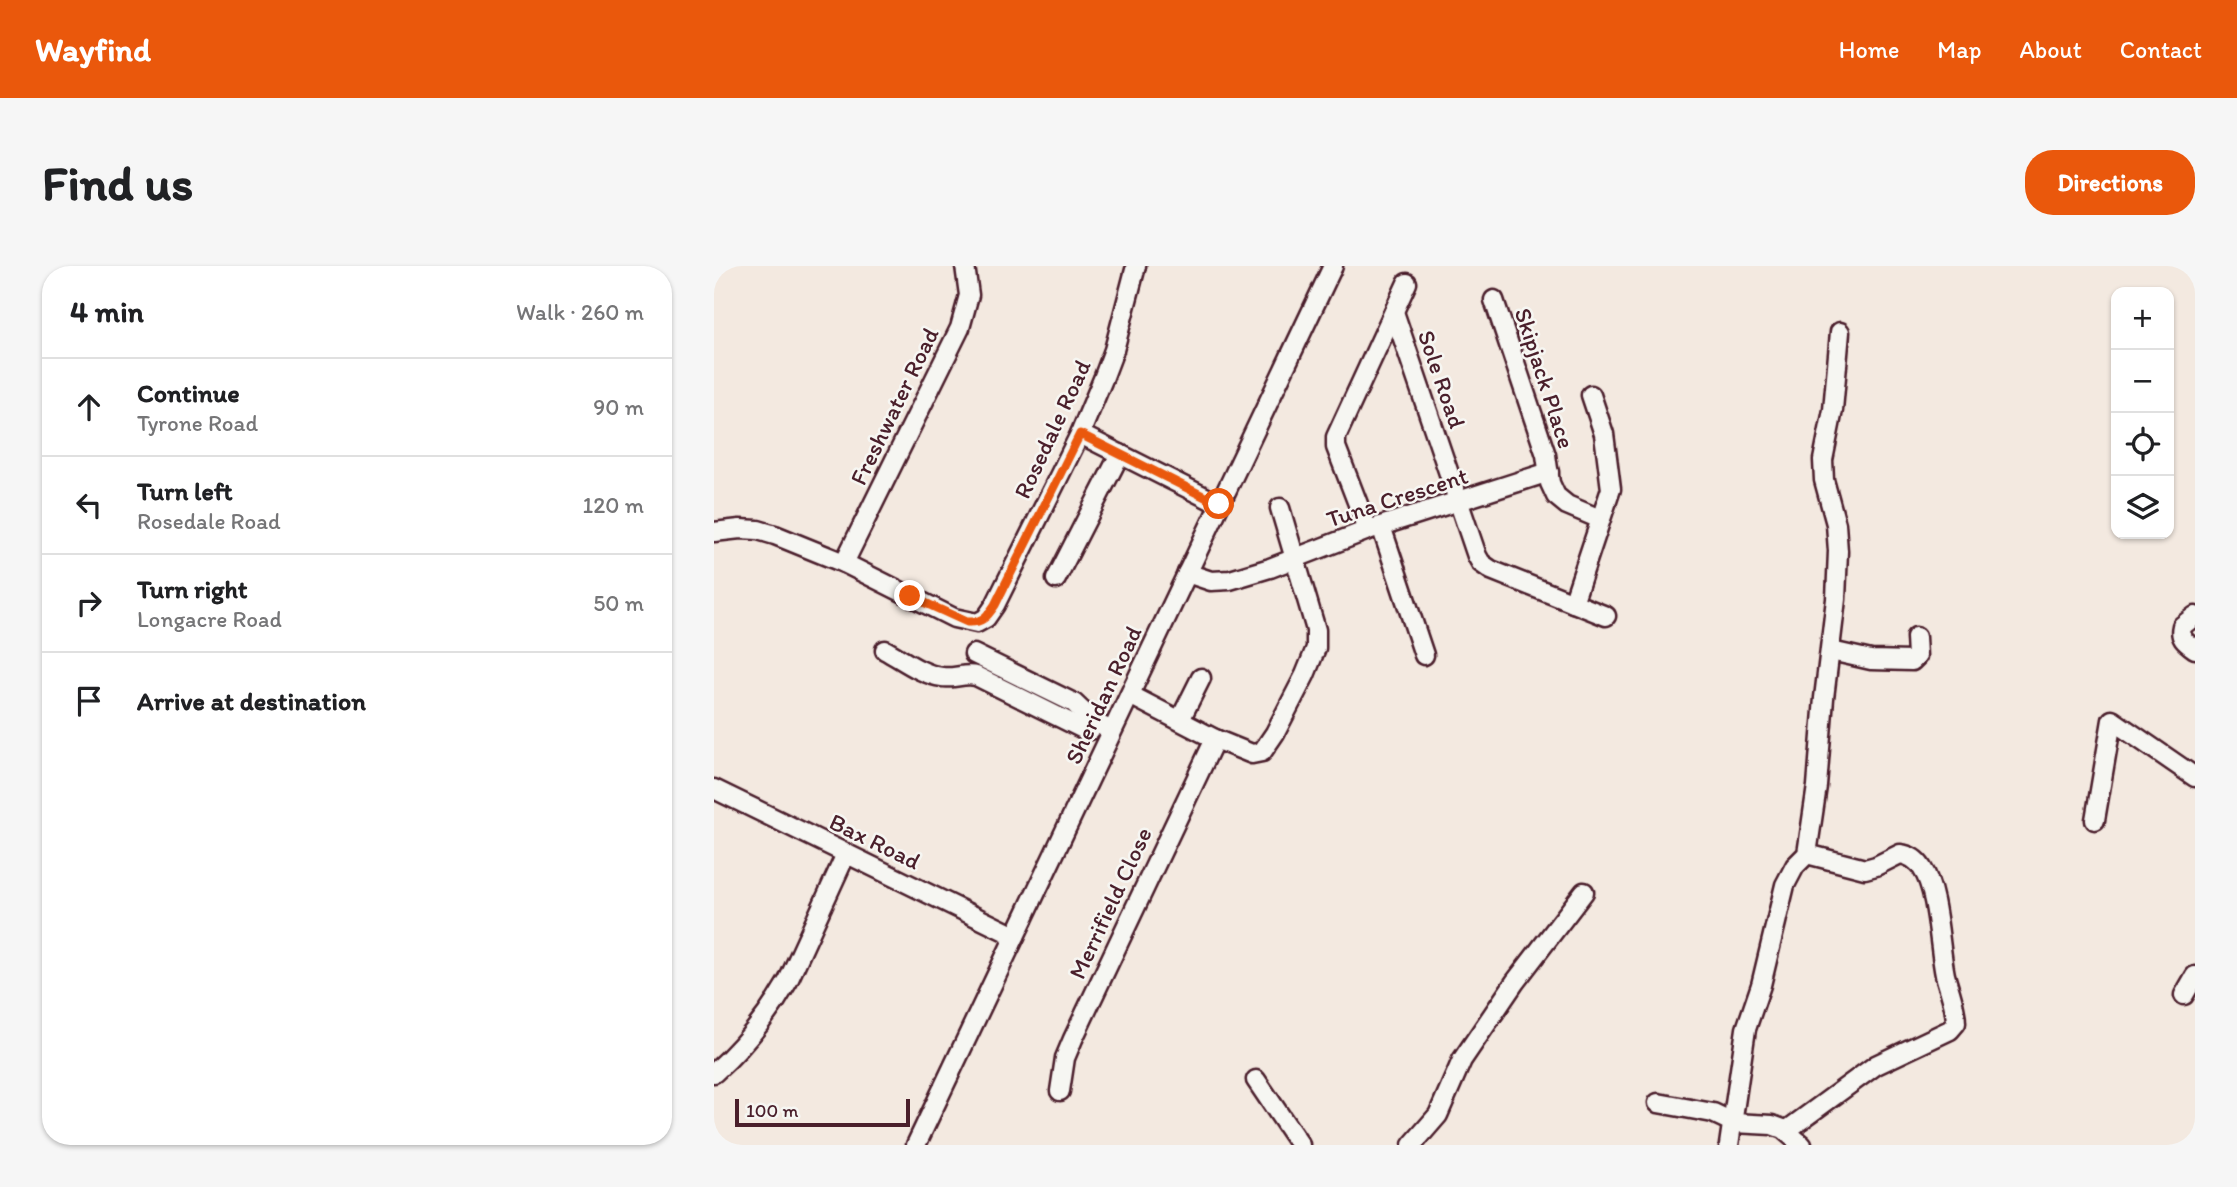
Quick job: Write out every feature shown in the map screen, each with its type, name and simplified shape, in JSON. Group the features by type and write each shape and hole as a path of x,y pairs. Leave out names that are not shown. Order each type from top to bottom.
{"street":[{"name":"Freshwater Road","path":"844,563 960,328 969,295 965,266"},
{"name":"Rosedale Road","path":"977,623 986,618 995,605 1080,434 1114,350 1136,266"},
{"name":"Sheridan Road","path":"916,1145 1334,266"},
{"path":"1407,283 1336,437 1336,447 1374,528 1424,655"},
{"name":"Skipjack Place","path":"1494,300 1546,455 1549,472"},
{"name":"Sole Road","path":"1394,312 1481,564 1606,616"},
{"path":"1729,1145 1746,1029 1766,965 1785,885 1795,866 1807,854 1831,651 1838,551 1836,524 1824,480 1823,460 1833,410 1840,332"},
{"path":"1573,603 1611,489 1604,434 1591,395"},
{"path":"1080,434 1219,504"},
{"path":"1056,579 1120,454"},
{"path":"1549,472 1559,500 1600,519"},
{"name":"Tuna Crescent","path":"1187,573 1220,582 1257,572 1374,528 1549,472"},
{"path":"1130,695 1215,739 1252,754 1262,752 1305,675 1317,648 1318,638 1280,508"},
{"path":"714,532 758,530 844,563 954,618 977,623 978,638 965,674"},
{"path":"2195,616 2182,626 2180,633 2183,641 2195,649"},
{"path":"1831,651 1871,660 1913,661 1917,656 1916,636"},
{"path":"885,650 934,675 976,676 1083,729 1090,730 1094,722"},
{"path":"974,654 1074,703 1094,722 1114,731"},
{"path":"1180,720 1201,678"},
{"path":"2095,821 2112,720 2195,777"},
{"name":"Merrifield Close","path":"1060,1091 1065,1058 1073,1039 1215,739"},
{"name":"Bax Road","path":"714,789 1015,936"},
{"path":"714,1073 762,1023 778,999 846,854"},
{"path":"1786,1131 1876,1065 1950,1030 1956,1023 1928,880 1917,862 1910,856 1900,854 1876,866 1857,868 1807,854"},
{"path":"1412,1145 1438,1115 1462,1060 1515,982 1584,892"},
{"path":"2184,995 2195,976"},
{"path":"1256,1080 1300,1145"},
{"path":"1658,1103 1713,1113 1734,1123 1772,1125 1786,1131 1802,1145"}],"route":[{"path":"910,596 967,622 977,623 986,618 995,605 1080,434 1219,504"}]}
